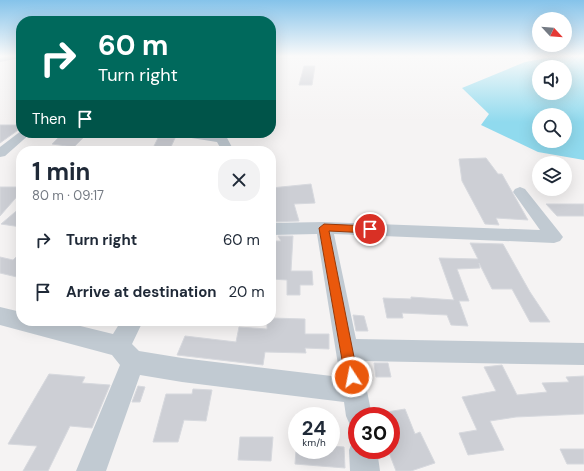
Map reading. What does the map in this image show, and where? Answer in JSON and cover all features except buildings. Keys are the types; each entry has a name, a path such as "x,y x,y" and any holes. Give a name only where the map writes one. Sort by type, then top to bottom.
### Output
{"street":[{"path":"0,153 19,138"},
{"path":"216,138 222,139 226,146"},
{"path":"276,229 324,228 554,237 520,192"},
{"path":"324,228 357,407"},
{"path":"0,316 16,321"},
{"path":"33,326 182,370 354,391"},
{"path":"91,471 126,354 131,326"},
{"path":"346,350 584,354"},
{"path":"364,459 365,471"}],"water":[{"path":"486,78 532,78 532,100 572,100 572,78 584,78 584,160 572,158 572,156 561,156 538,152 481,125 489,114 462,88"}],"route":[{"path":"352,377 324,228 370,229"}]}
